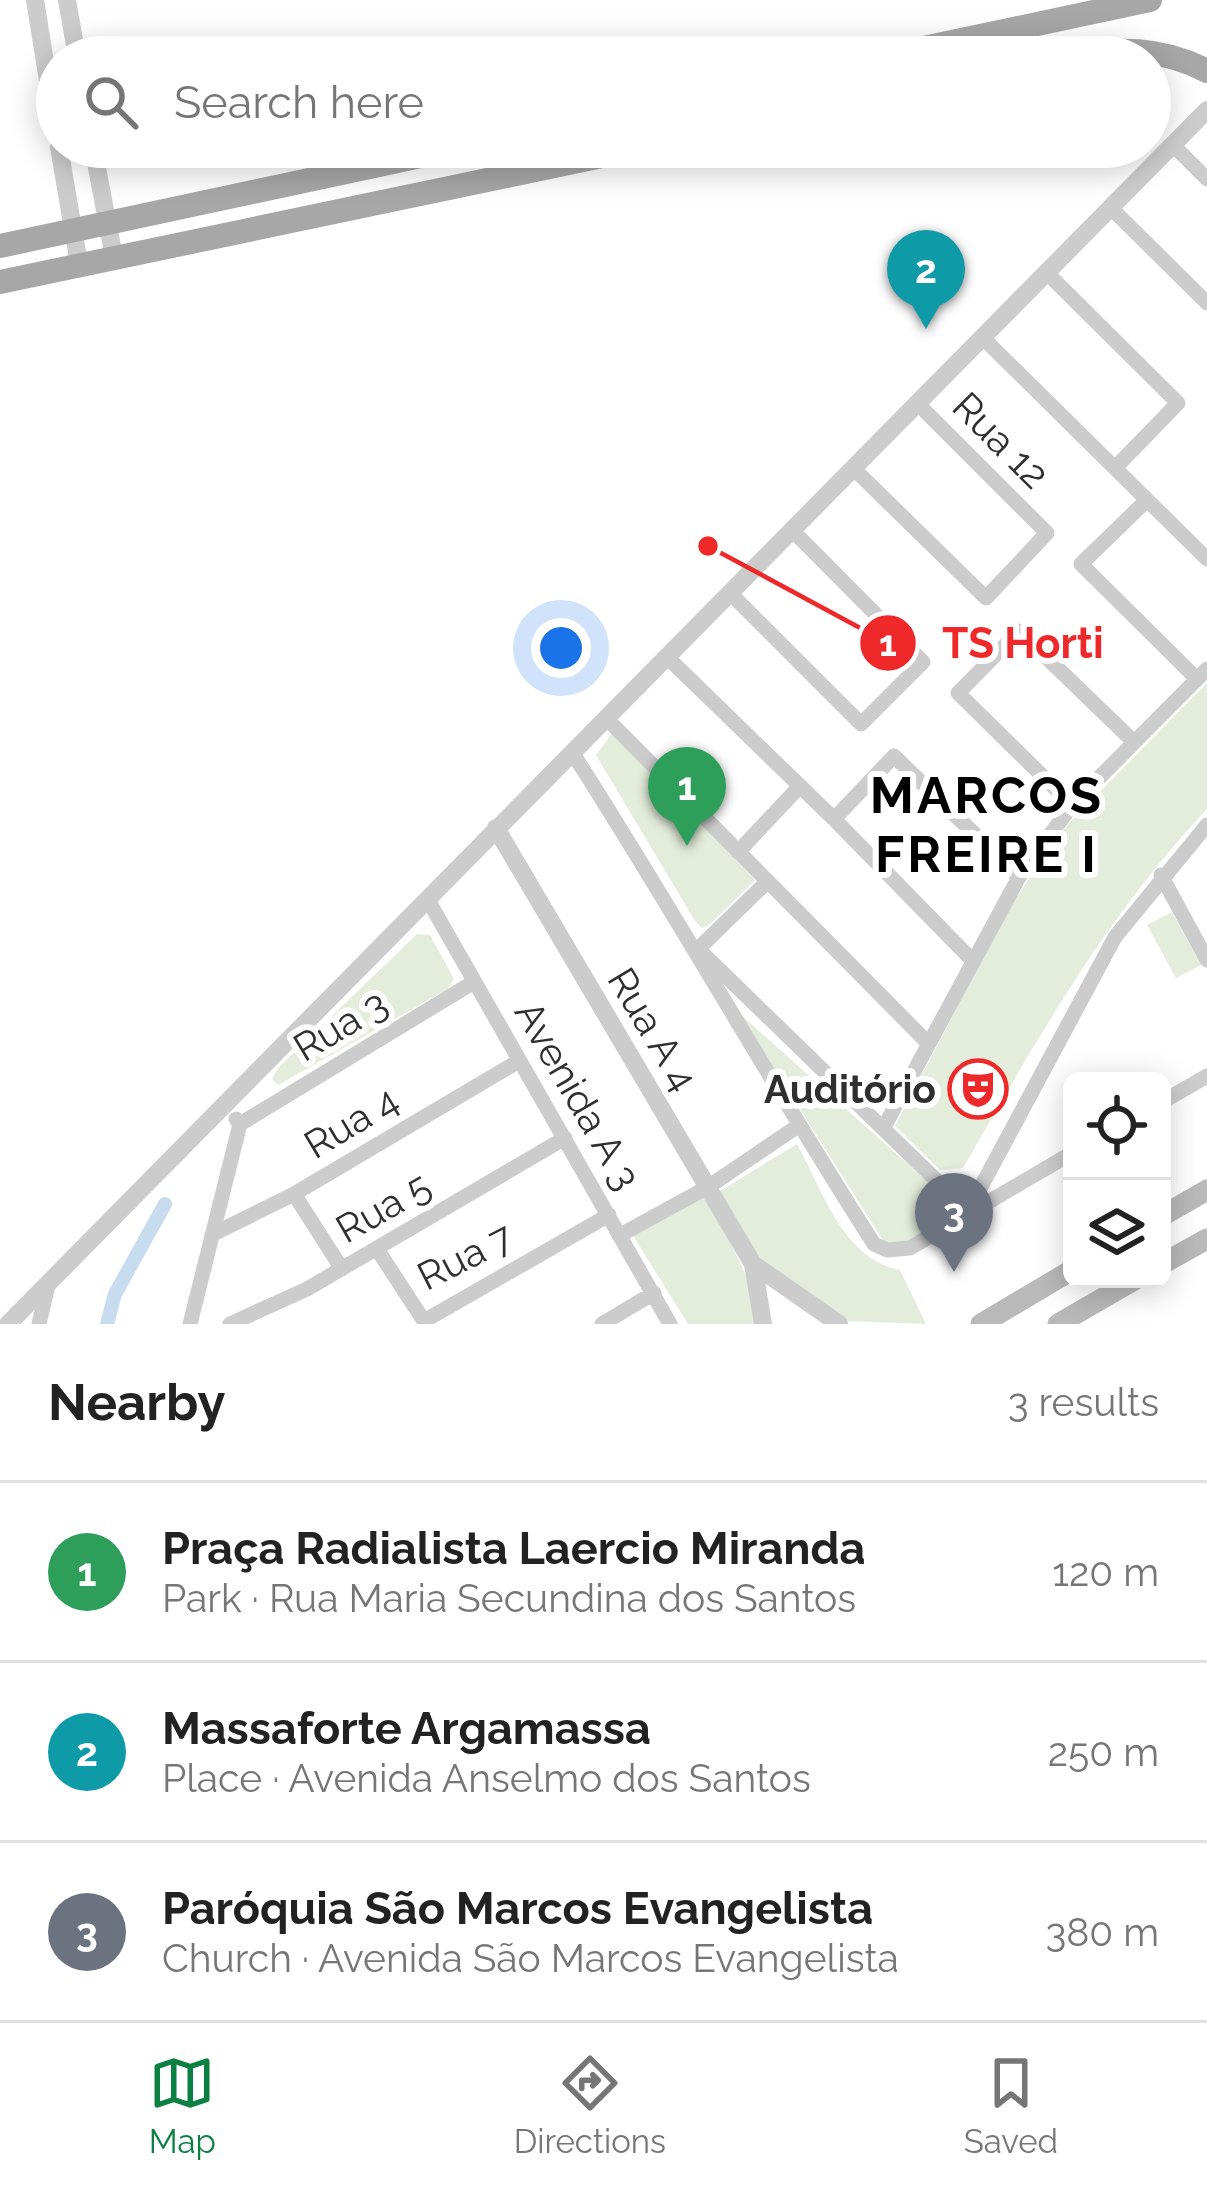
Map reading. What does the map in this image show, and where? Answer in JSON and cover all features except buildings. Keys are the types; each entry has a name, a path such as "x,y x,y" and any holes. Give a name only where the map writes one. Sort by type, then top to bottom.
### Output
{"main road":[{"path":"980,36 1150,0"},
{"path":"1173,56 1207,52"},
{"path":"1173,56 1207,70"},
{"path":"0,246 367,168"},
{"path":"0,282 544,168"},
{"path":"1171,1211 1207,1190"},
{"path":"1171,1259 1207,1239"},
{"path":"981,1324 1063,1275"},
{"path":"1058,1324 1085,1317 1124,1288"}],"street":[{"path":"35,0 41,36"},
{"path":"67,0 73,36"},
{"path":"1207,110 1173,145 1207,179"},
{"path":"62,168 79,264"},
{"path":"98,168 114,256"},
{"path":"8,1324 1150,168"},
{"path":"1111,208 1207,303"},
{"path":"1046,272 1178,404 1115,468"},
{"path":"982,337 1207,559"},
{"name":"Rua 12","path":"853,468 986,598 1047,532 917,403"},
{"path":"884,1127 926,1041 1018,877 1072,805 1202,674 1081,564 1147,500"},
{"path":"731,593 861,724 923,662 792,530"},
{"path":"1072,805 958,693 1018,631 1133,741"},
{"path":"667,657 972,960"},
{"path":"607,719 926,1041"},
{"path":"572,752 698,949 798,1126 874,1244 887,1250 910,1248 1063,1158"},
{"path":"833,819 894,756 1018,877"},
{"path":"738,852 800,786"},
{"path":"968,1211 1115,937 1161,875 1207,825"},
{"name":"Rua A 4","path":"496,828 753,1264 763,1324"},
{"path":"1161,875 1207,960"},
{"path":"698,949 767,882"},
{"name":"Avenida A 3","path":"428,900 670,1324"},
{"path":"698,949 968,1211"},
{"name":"Rua 3","path":"240,1124 474,982"},
{"name":"Rua 4","path":"213,1234 294,1194 520,1061"},
{"path":"1171,1097 1207,1076"},
{"path":"190,1324 240,1124 224,1105"},
{"path":"622,1234 708,1187 798,1126"},
{"name":"Rua 5","path":"230,1324 342,1269 566,1138"},
{"path":"294,1194 342,1269"},
{"name":"Rua 7","path":"377,1249 424,1322 609,1215"},
{"name":"Rua A 4","path":"753,1264 839,1324"},
{"path":"39,1324 48,1285"},
{"path":"602,1324 654,1293"}],"green space":[{"path":"1207,683 1207,809 1105,936 963,1168 940,1170 895,1126 1010,907 1068,824"},
{"path":"613,732 755,880 709,925 702,928 695,921 596,755"},
{"path":"1172,912 1201,965 1176,978 1147,925"},
{"path":"417,934 430,935 454,979 448,989 278,1085 272,1079 278,1068"},
{"path":"739,1013 941,1194 942,1215 929,1232 886,1245"},
{"path":"797,1144 849,1238 880,1263 900,1270 926,1324 845,1321 763,1265 720,1191"},
{"path":"707,1194 750,1284 758,1324 688,1324 632,1234"}],"waterway":[{"path":"107,1324 115,1294 165,1204"}],"place":[{"name":"Massaforte Argamassa","path":"926,329"},
{"name":"TS Horti","path":"708,546"},
{"name":"Praça Radialista Laercio Miranda","path":"687,846"},
{"name":"Auditório","path":"978,1089"},
{"name":"Paróquia São Marcos Evangelista","path":"954,1272"}],"district":[{"name":"MARCOS FREIRE I","path":"987,824"}]}
